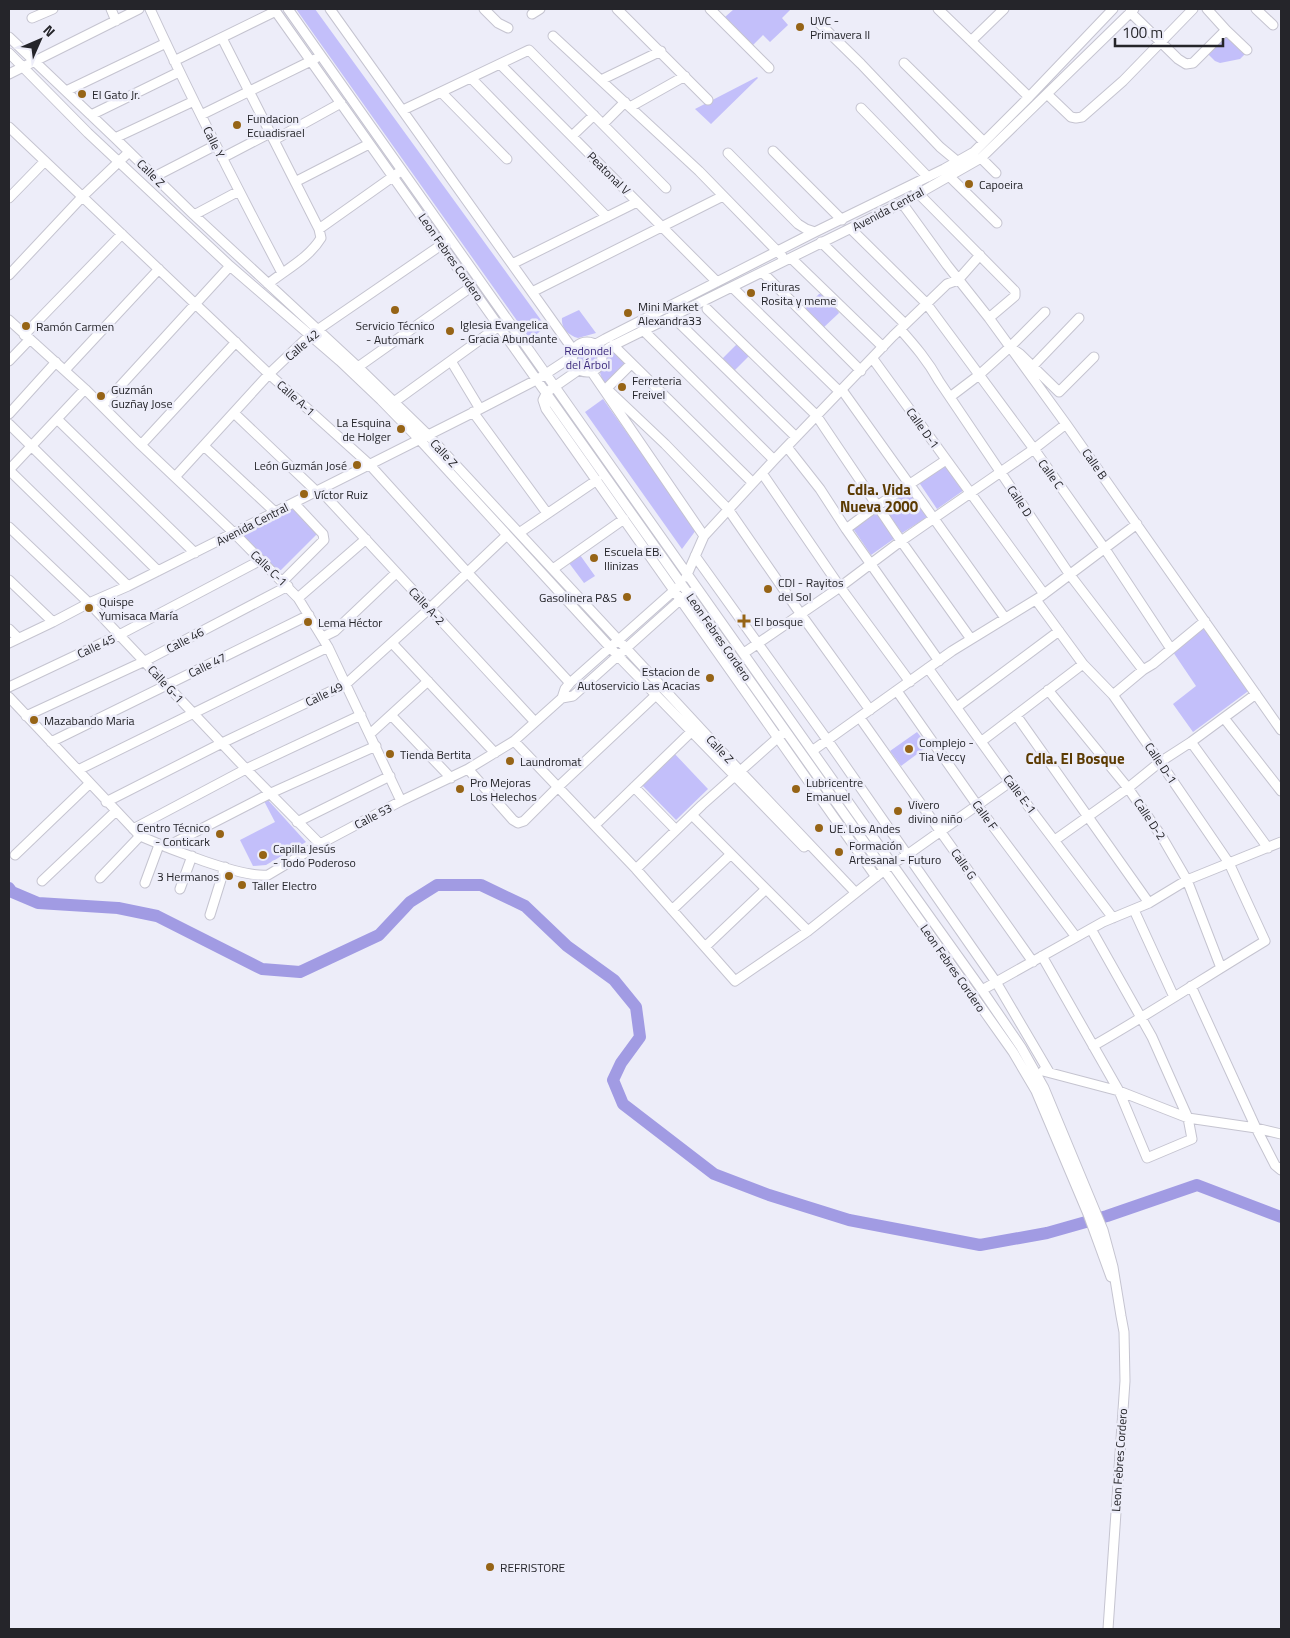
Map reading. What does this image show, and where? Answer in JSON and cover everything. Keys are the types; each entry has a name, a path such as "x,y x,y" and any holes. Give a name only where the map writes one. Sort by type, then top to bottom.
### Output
{"street":[{"path":"32,18 53,9"},
{"path":"111,9 116,21"},
{"path":"9,74 139,9"},
{"name":"Calle Y","path":"150,9 179,72 282,273"},
{"name":"Leon Febres Cordero","path":"288,9 451,238 542,376 547,392"},
{"path":"330,9 532,292 573,354 574,364 580,369 591,371 601,363 602,353 596,344 586,342 576,347 573,354"},
{"path":"484,9 498,23 508,28"},
{"path":"532,14 540,9"},
{"path":"617,9 708,100"},
{"path":"710,9 769,68"},
{"path":"938,9 1030,97"},
{"path":"971,41 1004,9"},
{"name":"Avenida Central","path":"596,344 815,232 958,162 974,152 1030,97 1113,9"},
{"path":"1047,94 1071,117 1082,117 1123,81 1193,9"},
{"path":"1207,9 1247,50"},
{"path":"1256,9 1273,25"},
{"path":"174,60 222,38 275,10"},
{"name":"Leon Febres Cordero","path":"275,10 500,326 542,376 555,386 1021,1047 1036,1091 1099,1232 1116,1292 1124,1332 1124,1381 1108,1629"},
{"path":"1132,10 1160,42 1181,62 1186,64 1193,63 1226,30"},
{"name":"Avenida Central","path":"602,353 613,345 643,330 902,203 981,158 1132,10"},
{"path":"818,22 940,147 958,162"},
{"path":"553,36 682,156 778,252 788,259 883,347"},
{"name":"Calle Z","path":"9,37 194,215 358,367 428,435 626,648 737,773 853,894"},
{"path":"222,38 319,229 321,238 307,255 268,284"},
{"path":"66,92 166,43"},
{"path":"403,110 529,50 666,188"},
{"path":"601,80 661,51"},
{"name":"Calle Z","path":"9,53 88,133 230,266 340,361 419,439 618,656 691,732 737,773"},
{"path":"201,115 311,60 322,57"},
{"path":"904,63 984,142"},
{"name":"Peatonal V","path":"500,64 717,282"},
{"path":"91,115 179,72"},
{"path":"603,124 627,104 685,76"},
{"path":"471,78 607,217"},
{"path":"441,92 507,159"},
{"path":"115,138 194,101"},
{"path":"222,158 272,137 341,103"},
{"path":"861,108 928,177"},
{"path":"572,136 594,115"},
{"name":"Calle A-1","path":"9,127 269,374 369,464 570,682"},
{"path":"295,182 370,144"},
{"path":"154,176 216,145"},
{"path":"773,151 842,220"},
{"path":"9,274 83,196 120,163 129,152"},
{"path":"728,153 798,224 815,232"},
{"path":"981,158 996,173"},
{"path":"9,198 45,161"},
{"path":"319,229 402,170"},
{"path":"949,176 997,223"},
{"path":"911,185 1015,291 1015,294 989,318"},
{"path":"194,215 239,191"},
{"path":"532,292 723,196"},
{"path":"512,264 637,202"},
{"name":"Calle B","path":"902,203 1066,424 1281,730"},
{"name":"Calle C","path":"851,229 926,303 1105,549 1171,649"},
{"path":"9,361 27,337 122,234"},
{"name":"Calle 42","path":"175,477 269,374 310,335 451,238"},
{"name":"Calle D","path":"821,242 902,327 918,348 1070,575 1143,670"},
{"name":"Calle 53","path":"562,698 565,688 570,682 678,587 688,575 704,536 752,482 926,303 947,284 958,280 980,255"},
{"path":"102,406 230,266"},
{"path":"64,370 159,269"},
{"path":"762,272 861,371"},
{"path":"358,367 472,287"},
{"path":"732,287 841,391 1005,618"},
{"path":"707,309 816,415 901,541 971,639"},
{"path":"950,397 979,375 1045,312"},
{"path":"672,316 796,437"},
{"path":"1032,367 1079,318"},
{"name":"Calle C-1","path":"9,320 85,389 286,584 298,598 323,637 401,801"},
{"path":"394,402 500,326"},
{"path":"643,330 774,460"},
{"path":"141,445 236,342"},
{"path":"613,345 752,482"},
{"path":"1010,347 1020,354 1059,392 1094,357"},
{"name":"Avenida Central","path":"9,643 89,603 128,586 477,411 542,376 573,354"},
{"name":"Calle D-1","path":"873,358 970,492 1040,597 1059,631 1083,664 1113,695 1229,863 1265,941 1221,968"},
{"path":"451,361 477,411 547,513"},
{"path":"9,414 56,362"},
{"path":"631,364 608,388 728,509 870,710"},
{"path":"553,569 630,522 608,489 597,480 589,462 546,409 543,400 547,392 580,369"},
{"path":"591,371 704,536"},
{"path":"85,389 9,470 128,586"},
{"name":"Calle A-2","path":"234,413 318,491 366,539 535,722"},
{"path":"58,419 195,552"},
{"path":"9,424 158,571"},
{"path":"744,653 840,587 901,541 1034,449 1066,424"},
{"path":"204,446 275,512"},
{"path":"787,447 820,489 938,661"},
{"path":"846,529 946,460"},
{"name":"Leon Febres Cordero","path":"589,462 707,628 737,662 1013,1052 1029,1070"},
{"path":"762,473 840,587 910,682"},
{"path":"519,533 597,480"},
{"name":"Calle 46","path":"26,716 145,661 286,584 324,540 324,534 294,503"},
{"path":"812,751 938,661 1040,597 1137,524"},
{"name":"Calle G-1","path":"9,527 89,603 320,844"},
{"name":"Calle 49","path":"106,802 222,743 346,684 507,535"},
{"path":"298,598 366,539"},
{"path":"695,556 828,741 996,982 1049,1072"},
{"name":"Calle 45","path":"9,687 119,635 261,560"},
{"path":"323,637 335,631 396,573"},
{"path":"9,580 53,622"},
{"name":"Calle 53","path":"9,697 136,832 163,846 225,867 260,876 268,875 320,844 401,801 468,769 514,741 562,698 572,696 685,597 698,589"},
{"name":"Calle 47","path":"51,742 310,615"},
{"path":"1113,695 1205,621"},
{"path":"707,628 724,661 876,877"},
{"path":"9,629 18,638"},
{"path":"956,707 1059,631"},
{"path":"392,643 495,753"},
{"path":"78,770 328,647"},
{"path":"724,661 737,662"},
{"path":"982,741 1083,664"},
{"name":"Calle E-1","path":"928,668 1010,782 1113,918"},
{"path":"370,734 428,681"},
{"name":"Calle D-2","path":"1048,690 1128,788 1162,836 1187,880 1221,968"},
{"name":"Calle F","path":"897,691 977,805 1076,937"},
{"path":"468,769 513,820 518,823 524,821 558,786 656,694"},
{"path":"1055,840 1256,694"},
{"path":"1016,714 1149,903"},
{"path":"100,878 136,832 246,768 361,715"},
{"path":"391,715 451,778"},
{"name":"Calle G","path":"860,718 1033,962"},
{"path":"1224,718 1281,791"},
{"path":"636,869 692,814 793,724"},
{"path":"595,825 691,732"},
{"path":"514,741 636,869 735,981 808,931 892,864 1010,782"},
{"path":"1191,742 1268,848"},
{"path":"145,884 163,846 271,793 376,746"},
{"path":"796,763 805,757"},
{"path":"297,822 390,776"},
{"path":"807,778 820,780"},
{"path":"15,855 89,784"},
{"path":"634,787 676,830"},
{"path":"42,881 116,812"},
{"path":"692,814 808,931"},
{"path":"982,990 1091,928 1149,903 1187,880 1281,842"},
{"path":"672,910 731,854"},
{"path":"180,890 192,856"},
{"path":"210,915 225,867"},
{"path":"705,947 766,889"},
{"path":"1134,910 1174,997"},
{"path":"1042,956 1119,1091 1147,1158 1192,1139 1188,1118 1152,1037 1091,928"},
{"path":"1093,1046 1142,1018 1221,968"},
{"path":"1191,986 1256,1128 1275,1165 1281,1170"},
{"path":"1029,1070 1049,1072 1119,1091 1188,1118 1256,1128 1281,1134"}],"green space":[{"path":"296,9 315,9 546,327 530,339"},
{"path":"734,9 791,9 782,18 788,25 770,42 763,35 753,45 725,17"},
{"path":"1226,33 1246,53 1240,59 1220,63 1215,61 1206,52"},
{"path":"757,77 711,124 695,109"},
{"path":"819,294 839,313 822,329 803,310"},
{"path":"579,310 596,333 578,338 566,331 562,318"},
{"name":"Redondel del Árbol","path":"588,344 597,348 601,357 597,366 588,370 579,366 575,357 579,348"},
{"path":"737,344 749,356 733,372 720,361"},
{"path":"614,348 629,364 606,386 603,383 599,369 603,364 605,356"},
{"path":"603,399 696,530 682,549 585,412"},
{"path":"946,463 964,490 937,509 918,481"},
{"path":"909,488 929,516 902,533 882,505"},
{"path":"295,506 318,533 281,570 277,571 242,534"},
{"path":"876,510 895,538 871,555 852,527"},
{"path":"580,555 595,576 584,583 569,563"},
{"path":"1206,626 1251,689 1193,732 1173,704 1196,686 1173,652"},
{"name":"Complejo - Tia Veccy","path":"917,732 928,746 901,766 890,751"},
{"path":"673,752 708,789 676,820 640,783"},
{"path":"267,799 306,842 266,865 253,866 240,840 275,822 264,801"}],"waterway":[{"path":"9,888 12,892 38,903 118,908 157,916 262,969 300,972 379,935 410,902 437,885 481,885 525,906 567,946 614,980 636,1007 640,1037 621,1063 613,1080 623,1104 714,1174 769,1195 849,1220 980,1245 1047,1233 1107,1216 1197,1185 1281,1217"}],"place":[{"name":"UVC - Primavera II","path":"800,27"},
{"name":"El Gato Jr.","path":"82,94"},
{"name":"Fundacion Ecuadisrael","path":"237,125"},
{"name":"Capoeira","path":"969,184"},
{"name":"Frituras Rosita y meme","path":"751,293"},
{"name":"Servicio Técnico - Automark","path":"395,310"},
{"name":"Mini Market Alexandra33","path":"628,313"},
{"name":"Ramón Carmen","path":"26,326"},
{"name":"Iglesia Evangelica - Gracia Abundante","path":"450,331"},
{"name":"Ferreteria Freivel","path":"622,387"},
{"name":"Guzmán Guzñay Jose","path":"101,396"},
{"name":"La Esquina de Holger","path":"401,429"},
{"name":"León Guzmán José","path":"357,465"},
{"name":"Víctor Ruiz","path":"304,494"},
{"name":"Escuela EB. Ilinizas","path":"594,558"},
{"name":"CDI - Rayitos del Sol","path":"768,589"},
{"name":"Gasolinera P&S","path":"627,597"},
{"name":"Quispe Yumisaca María","path":"89,608"},
{"name":"El bosque","path":"744,621"},
{"name":"Lema Héctor","path":"308,622"},
{"name":"Estacion de Autoservicio Las Acacias","path":"710,678"},
{"name":"Mazabando Maria","path":"34,720"},
{"name":"Complejo - Tia Veccy","path":"909,749"},
{"name":"Tienda Bertita","path":"390,754"},
{"name":"Laundromat","path":"510,761"},
{"name":"Pro Mejoras Los Helechos","path":"460,789"},
{"name":"Lubricentre Emanuel","path":"796,789"},
{"name":"Vivero divino niño","path":"898,811"},
{"name":"UE. Los Andes","path":"819,828"},
{"name":"Centro Técnico - Conticark","path":"220,834"},
{"name":"Formación Artesanal - Futuro","path":"839,852"},
{"name":"Capilla Jesús - Todo Poderoso","path":"263,855"},
{"name":"3 Hermanos","path":"229,876"},
{"name":"Taller Electro","path":"242,885"},
{"name":"REFRISTORE","path":"490,1567"}],"district":[{"name":"Cdla. Vida Nueva 2000","path":"879,498"},
{"name":"Cdla. El Bosque","path":"1075,758"}]}
